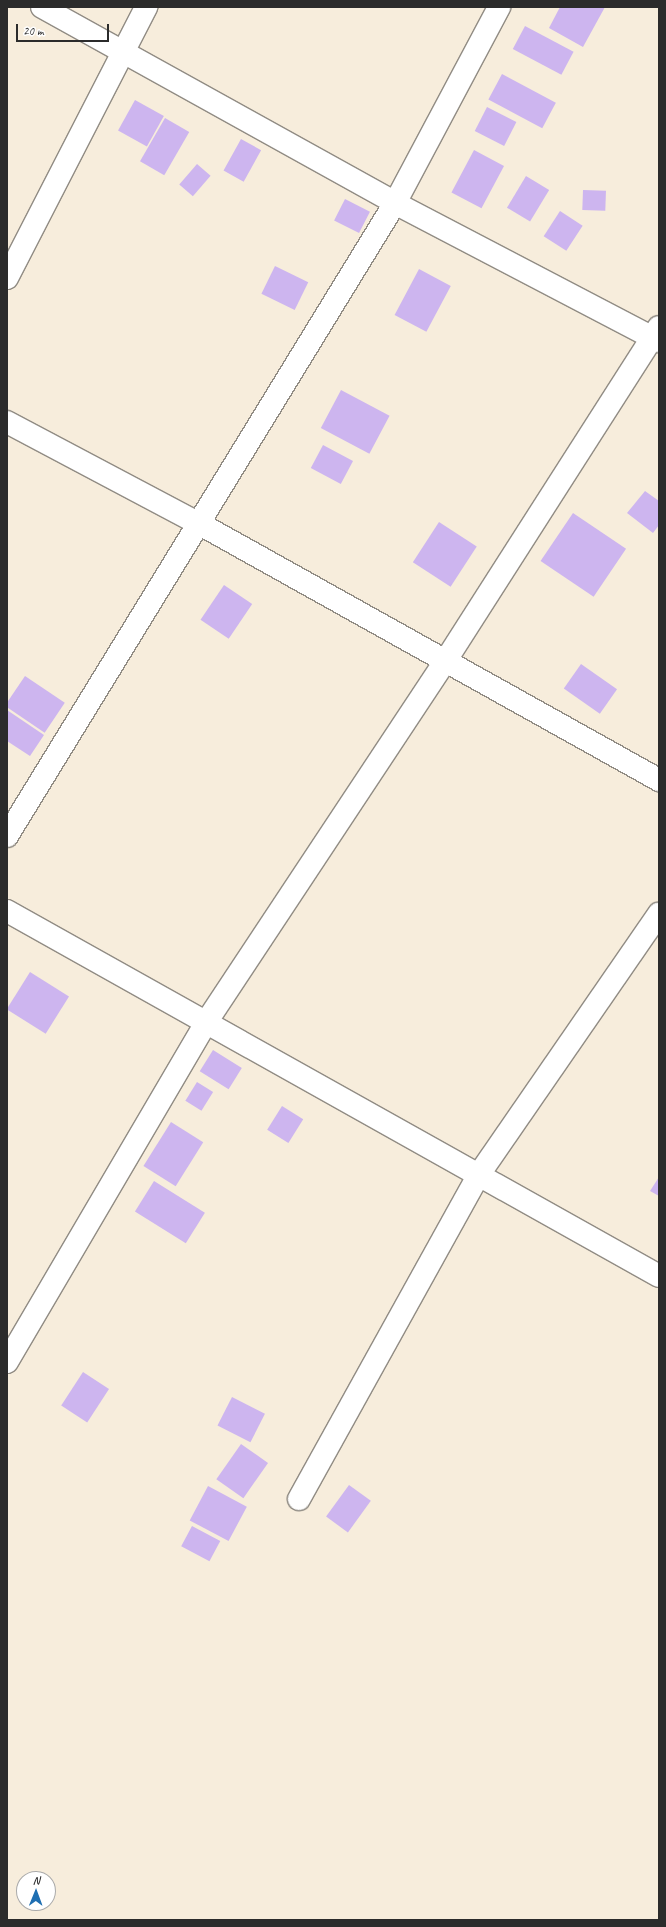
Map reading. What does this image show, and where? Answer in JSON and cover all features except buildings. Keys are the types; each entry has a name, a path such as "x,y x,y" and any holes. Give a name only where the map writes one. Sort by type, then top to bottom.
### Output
{"street":[{"path":"7,1362 207,1020 446,660 657,335 395,203 124,50 42,7"},
{"path":"7,278 146,7"},
{"path":"7,836 200,524 395,203 499,7"},
{"path":"7,422 200,524 659,780"},
{"path":"7,911 207,1020 480,1173 659,1276"},
{"path":"299,1499 480,1173 659,914"}]}
